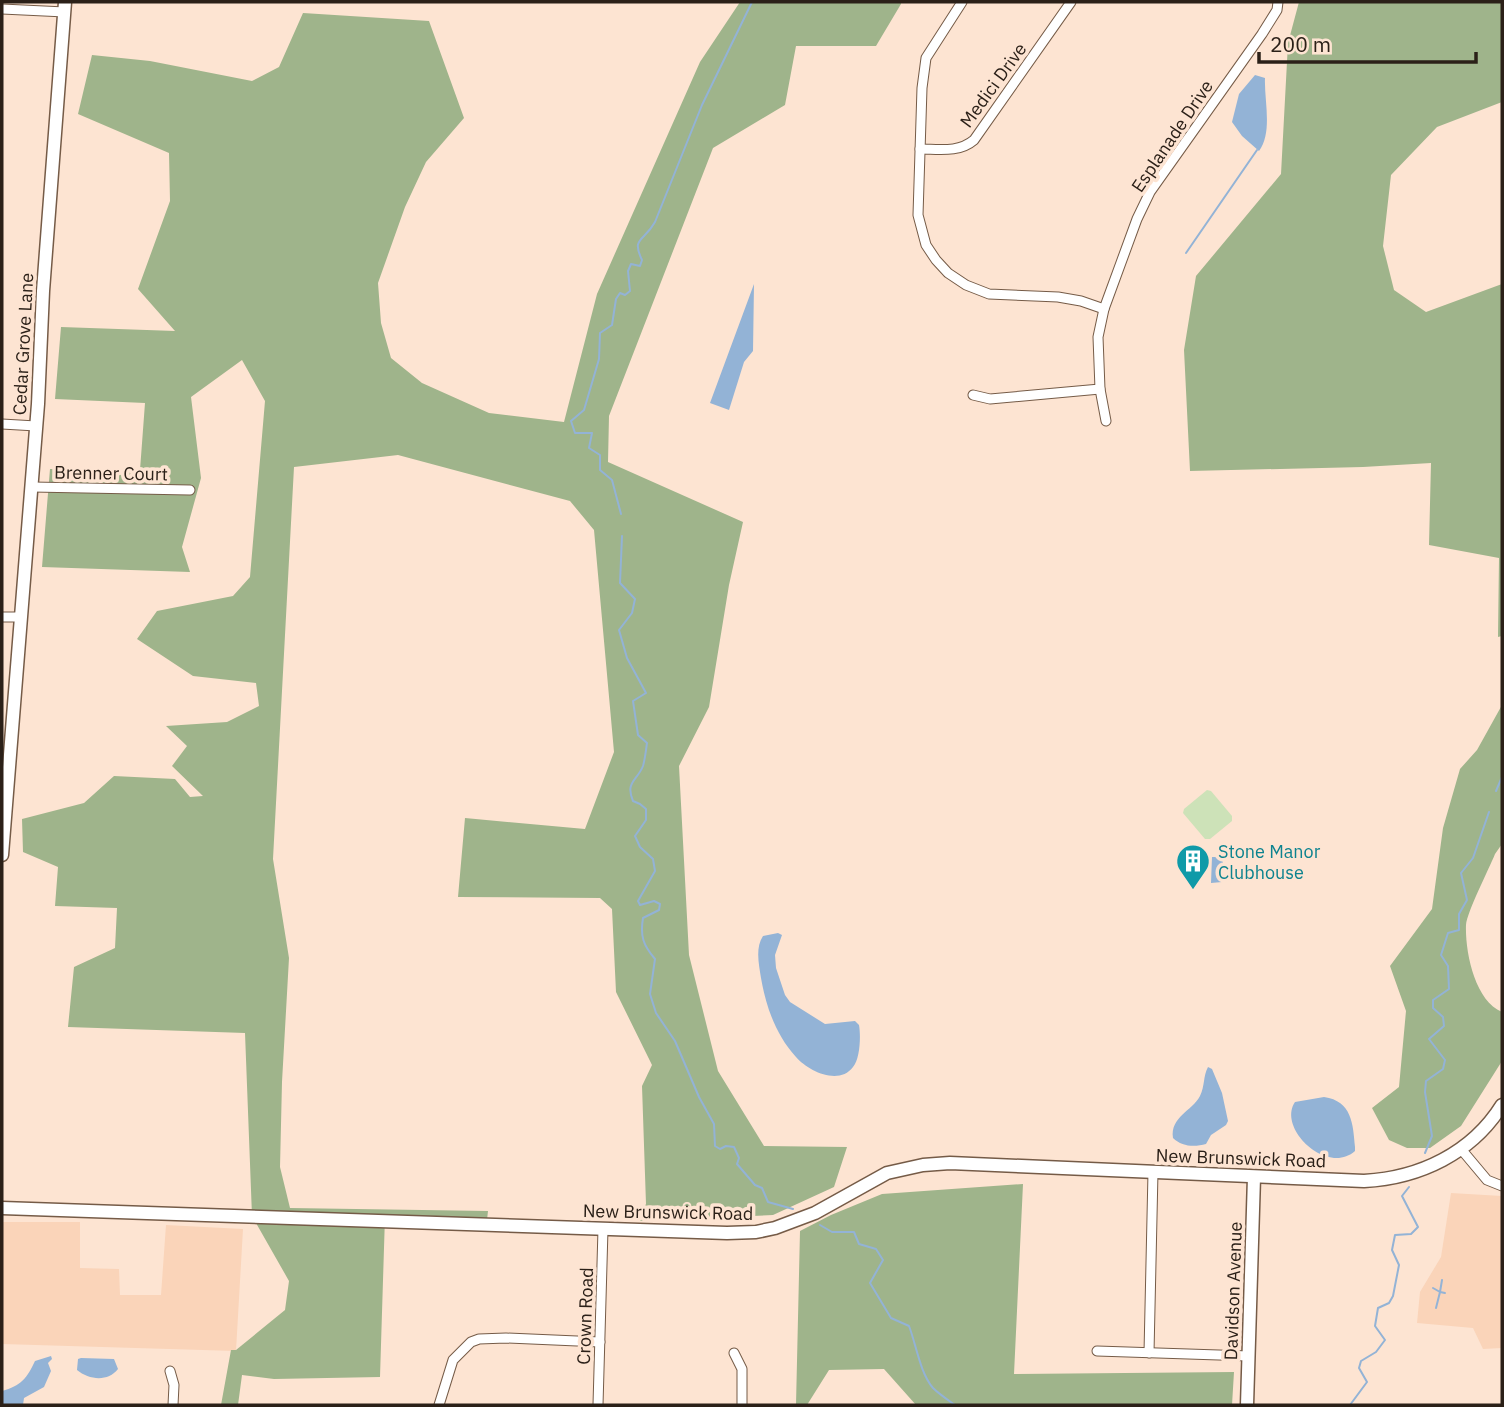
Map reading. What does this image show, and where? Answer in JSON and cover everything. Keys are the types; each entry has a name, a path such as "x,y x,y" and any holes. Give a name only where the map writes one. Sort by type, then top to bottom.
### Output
{"street":[{"path":"962,2 926,58 922,88 918,215 926,244 948,273 966,285 989,294 1058,296 1082,301 1104,310"},
{"name":"Medici Drive","path":"920,149 954,149 967,146 974,140 1071,2"},
{"name":"Esplanade Drive","path":"1106,421 1097,349 1104,310 1137,219 1150,192 1262,34 1277,10 1278,2"},
{"path":"2,9 65,7"},
{"name":"Cedar Grove Lane","path":"2,855 32,487 44,265 65,7"},
{"path":"973,395 990,399 1100,389"},
{"path":"2,425 36,426"},
{"name":"Brenner Court","path":"32,487 190,491"},
{"path":"2,617 20,617"},
{"name":"New Brunswick Road","path":"2,1208 727,1233 766,1230 794,1222 887,1173 923,1165 950,1163 1378,1180 1429,1167 1461,1149 1483,1130 1502,1105"},
{"path":"1461,1149 1484,1177 1502,1186"},
{"path":"1149,1353 1153,1172"},
{"name":"Davidson Avenue","path":"1247,1405 1254,1176"},
{"name":"Crown Road","path":"598,1405 603,1228"},
{"path":"439,1405 453,1360 471,1342 506,1338 600,1342"},
{"path":"1097,1351 1249,1356"},
{"path":"734,1353 742,1369 742,1405"},
{"path":"170,1371 174,1385 173,1405"}],"shaded area":[{"path":"1451,1193 1502,1196 1502,1348 1483,1349 1473,1328 1417,1323 1420,1292 1441,1257"},
{"path":"2,1222 80,1222 80,1268 119,1269 120,1295 161,1295 166,1225 243,1229 236,1351 2,1344"}],"green space":[{"path":"740,2 901,4 876,46 796,46 785,105 713,148 609,416 608,462 743,522 729,585 709,707 679,766 689,955 718,1071 764,1146 847,1147 834,1187 773,1215 636,1221 646,1204 642,1086 652,1065 616,992 612,909 600,898 458,897 465,818 585,829 614,752 594,530 570,501 398,455 294,467 273,859 289,958 280,1167 290,1208 488,1211 487,1220 385,1216 380,1377 274,1379 242,1375 238,1405 221,1405 231,1350 236,1350 285,1310 289,1281 252,1216 245,1033 68,1027 74,967 115,948 117,908 55,906 58,867 23,852 22,819 84,803 114,776 175,779 190,797 203,796 172,766 187,746 166,726 227,722 259,706 256,683 193,676 137,639 157,611 233,596 250,577 265,401 242,360 191,397 201,478 182,547 190,572 42,567 50,469 140,470 145,403 55,399 61,327 175,331 138,289 170,201 169,153 78,114 92,55 150,61 252,81 279,67 303,13 429,21 464,118 426,162 405,207 378,283 381,323 391,358 422,383 489,413 564,422 597,294 700,62"},
{"path":"1299,2 1502,2 1502,102 1437,127 1391,175 1383,246 1394,290 1426,312 1502,284 1502,636 1498,637 1499,558 1429,545 1431,463 1190,471 1184,350 1196,276 1281,174 1288,43"},
{"path":"1502,705 1502,844 1479,890 1466,925 1467,948 1478,987 1485,998 1502,1012 1502,1061 1461,1126 1430,1148 1407,1148 1389,1140 1372,1108 1399,1087 1406,1011 1390,966 1432,909 1443,828 1460,769 1477,750"},
{"path":"1207,790 1211,791 1232,816 1232,821 1210,839 1205,839 1183,813 1184,809"},
{"path":"1023,1184 1014,1374 1234,1372 1232,1405 916,1405 884,1369 829,1370 807,1405 796,1405 800,1231 882,1194"}],"water":[{"path":"1255,75 1265,78 1267,125 1259,151 1242,136 1232,122 1239,94"},
{"path":"754,284 753,351 744,362 729,410 710,403"},
{"path":"1212,857 1219,857 1223,862 1225,878 1222,882 1211,883"},
{"path":"778,933 782,935 775,955 776,968 790,1002 825,1024 855,1021 859,1025 857,1059 847,1073 832,1076 808,1067 789,1048 777,1030 766,999 758,957 763,936"},
{"path":"1208,1067 1212,1069 1222,1093 1228,1121 1211,1135 1206,1144 1184,1145 1173,1138 1173,1131 1178,1119 1200,1096"},
{"path":"1324,1097 1340,1103 1352,1122 1355,1151 1344,1157 1331,1158 1308,1146 1293,1124 1291,1113 1295,1102"},
{"path":"51,1356 52,1359 48,1363 51,1371 44,1387 24,1398 23,1405 2,1405 2,1391 23,1380 35,1361"},
{"path":"78,1359 114,1359 118,1369 104,1378 87,1376 77,1370"}],"waterway":[{"path":"621,514 612,480 600,470 600,455 589,448 592,433 575,433 571,421 584,410 599,359 600,333 612,325 616,299 620,293 625,295 630,291 628,271 631,264 640,266 642,260 638,243 655,222 702,105 752,2"},
{"path":"1186,253 1257,150"},
{"path":"622,536 620,583 635,599 632,613 619,630 627,658 646,693 633,701 638,735 647,743 643,766 630,790 633,801 646,809 646,820 635,836 640,847 653,859 655,871 638,901 640,905 654,901 660,904 659,910 643,918 642,924 643,940 655,959 650,994 656,1013 675,1041 714,1124 715,1146 720,1149 726,1146 734,1147 739,1158 737,1164 755,1185 762,1188 768,1202 793,1209"},
{"path":"1496,791 1502,777"},
{"path":"1425,1153 1432,1136 1425,1092 1426,1081 1443,1069 1445,1060 1429,1039 1444,1026 1443,1017 1433,1008 1433,1000 1449,989 1448,966 1441,955 1448,933 1459,930 1459,914 1467,900 1461,873 1473,858 1489,812"},
{"path":"1350,1405 1367,1382 1359,1368 1361,1361 1376,1352 1385,1340 1375,1326 1378,1308 1389,1303 1393,1296 1399,1265 1392,1250 1395,1235 1411,1234 1418,1227 1402,1196 1409,1187"},
{"path":"820,1225 832,1232 854,1232 859,1244 876,1249 883,1260 870,1283 891,1318 909,1326 929,1382 955,1405"},
{"path":"1433,1288 1440,1292 1442,1280"},
{"path":"1436,1308 1440,1292 1445,1293"}],"place":[{"name":"Stone Manor Clubhouse","path":"1193,891"}]}
